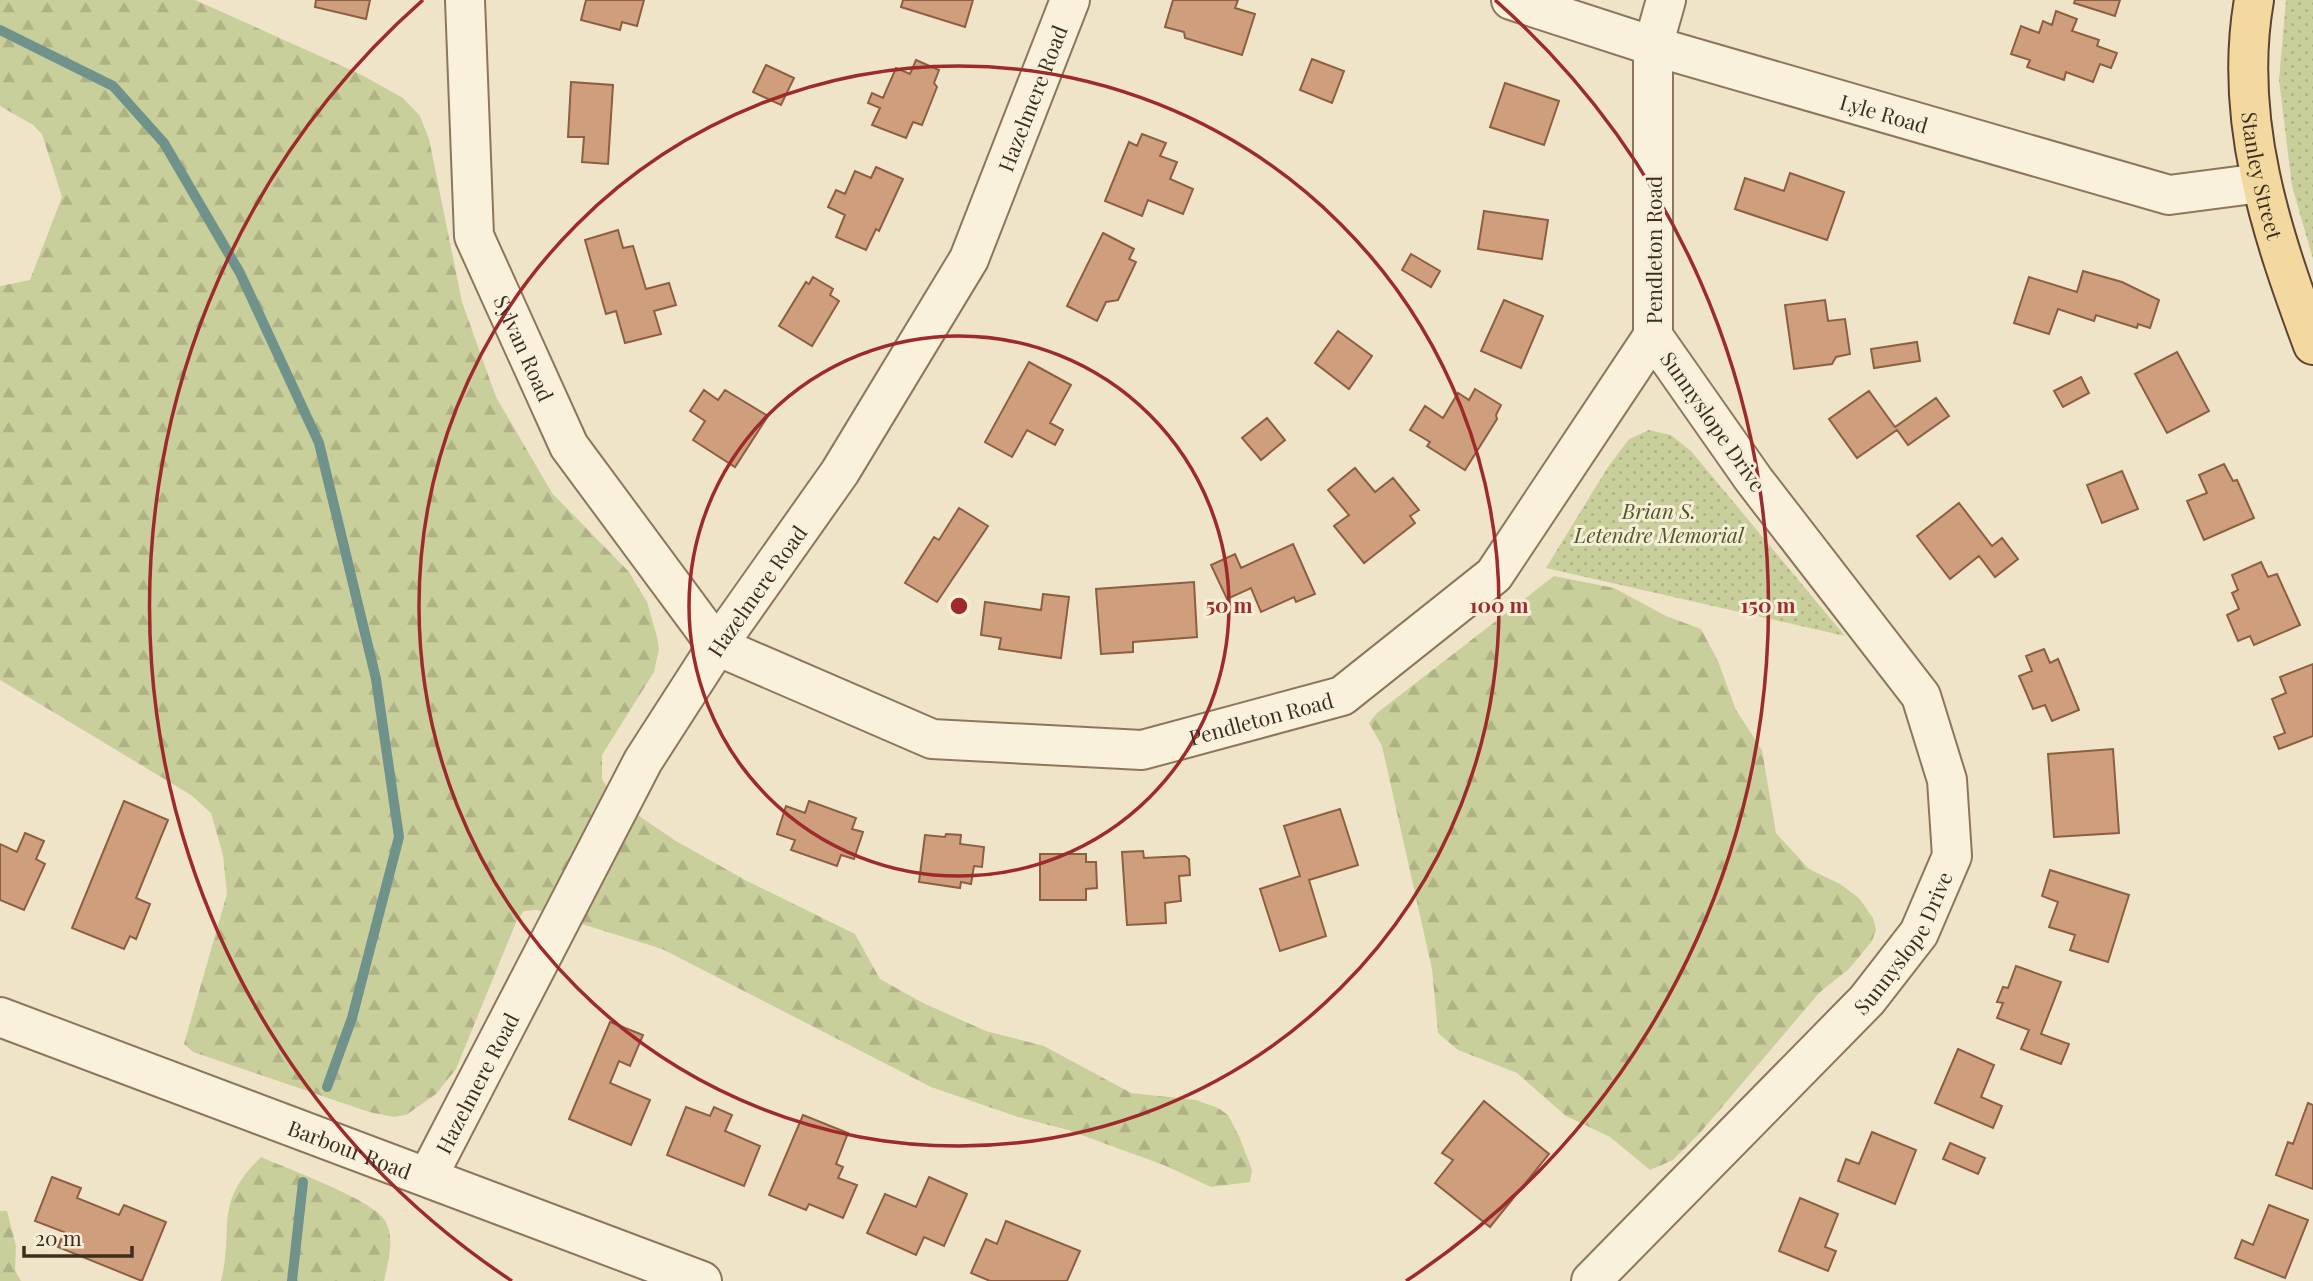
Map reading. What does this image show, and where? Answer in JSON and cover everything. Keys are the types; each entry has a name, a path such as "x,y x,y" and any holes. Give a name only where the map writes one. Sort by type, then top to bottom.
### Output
{"main road":[{"name":"Stanley Street","path":"2254,0 2248,86 2261,183 2286,272 2313,345"}],"street":[{"name":"Sylvan Road","path":"465,0 474,236 569,446 717,646"},
{"name":"Hazelmere Road","path":"428,1175 643,761 717,646 841,471 969,259 1070,0"},
{"name":"Lyle Road","path":"1511,0 1653,46 2169,195 2261,183"},
{"name":"Pendleton Road","path":"717,646 932,739 1142,750 1342,696 1494,575 1653,336 1653,46 1666,0"},
{"name":"Sunnyslope Drive","path":"1591,1281 1867,1000 1919,933 1952,856 1947,780 1921,696 1754,480 1653,336"},
{"name":"Barbour Road","path":"0,1017 428,1175 702,1281"}],"green space":[{"path":"0,0 195,0 360,74 403,98 420,116 429,139 462,302 496,397 552,493 629,572 647,602 659,649 654,672 602,755 602,779 614,799 676,841 747,881 855,934 880,979 923,1003 986,1031 1044,1046 1131,1093 1196,1100 1218,1108 1228,1115 1239,1136 1252,1170 1250,1182 1211,1187 1166,1166 1068,1130 1018,1117 931,1087 662,949 537,910 524,911 517,920 456,1069 436,1094 406,1115 394,1117 369,1112 193,1052 184,1044 227,894 223,855 211,813 191,795 0,680 0,286 30,280 62,197 42,134 33,125 0,106"},
{"path":"2286,0 2313,0 2313,259 2292,186 2279,80"},
{"name":"Brian S. Letendre Memorial","path":"1649,430 1671,435 1691,451 1845,636 1546,568 1608,467 1629,439"},
{"path":"1554,576 1614,588 1666,616 1701,629 1718,661 1736,710 1762,750 1776,833 1809,869 1840,884 1859,898 1873,918 1876,929 1872,941 1849,969 1820,992 1699,1134 1673,1160 1650,1170 1610,1137 1566,1116 1517,1073 1458,1050 1438,1033 1432,969 1382,746 1369,723 1377,713"},
{"path":"261,1157 349,1195 379,1214 386,1222 390,1237 384,1281 221,1281 231,1203 236,1189"},
{"path":"0,1211 7,1211 16,1246 15,1270 21,1281 0,1281"}],"building":[{"path":"316,0 370,0 366,19 315,7"},
{"path":"586,0 644,0 637,26 622,22 620,30 581,20"},
{"path":"903,0 973,0 965,27 901,7"},
{"path":"1173,0 1238,0 1235,8 1255,14 1242,55 1185,38 1184,32 1165,27"},
{"path":"2075,0 2120,0 2115,16 2074,3"},
{"path":"2056,11 2077,19 2072,31 2099,40 2097,46 2117,53 2111,68 2100,64 2093,82 2066,72 2064,80 2027,67 2030,60 2011,54 2021,26 2039,33 2043,21 2052,25"},
{"path":"1312,59 1344,71 1332,103 1300,90"},
{"path":"916,60 939,70 934,83 937,87 922,125 913,122 906,138 872,125 880,108 868,103 872,93 883,98 896,68 910,74"},
{"path":"766,65 794,78 781,105 753,92"},
{"path":"571,82 613,85 608,164 582,162 584,137 568,137"},
{"path":"1505,83 1559,101 1544,145 1490,127"},
{"path":"1142,134 1166,143 1160,156 1177,162 1170,179 1193,189 1183,214 1148,200 1142,216 1105,201 1129,142 1137,146"},
{"path":"876,167 903,179 879,231 876,229 866,250 836,237 845,215 828,207 836,190 845,194 855,171 871,178"},
{"path":"1790,173 1844,192 1827,240 1735,209 1745,178 1784,191"},
{"path":"1484,211 1548,220 1542,259 1478,249"},
{"path":"618,230 623,248 633,246 646,289 669,283 676,305 654,311 661,334 625,343 616,311 606,314 585,240"},
{"path":"1103,233 1134,249 1129,259 1136,262 1118,300 1106,302 1097,321 1067,306"},
{"path":"1411,254 1440,271 1431,287 1402,270"},
{"path":"2083,271 2122,282 2159,300 2150,328 2138,324 2137,328 2096,315 2094,321 2058,309 2049,334 2014,323 2029,277 2077,292"},
{"path":"813,277 833,289 830,295 839,301 812,346 779,326 806,282 809,284"},
{"path":"1504,300 1543,316 1521,368 1481,351"},
{"path":"1825,300 1828,321 1845,319 1850,354 1836,357 1832,364 1794,369 1785,305"},
{"path":"1338,331 1372,356 1349,389 1315,363"},
{"path":"1917,342 1920,361 1874,368 1871,349"},
{"path":"2177,352 2209,411 2167,433 2135,374"},
{"path":"1029,362 1071,385 1050,423 1063,430 1055,445 1027,430 1012,457 985,442"},
{"path":"2081,377 2089,393 2063,407 2054,391"},
{"path":"1475,389 1501,405 1497,419 1465,470 1427,446 1430,442 1410,430 1425,406 1443,418 1458,393 1469,400"},
{"path":"704,390 718,400 725,390 768,416 735,467 693,440 705,421 690,411"},
{"path":"1869,391 1895,427 1936,398 1949,416 1908,445 1897,430 1857,458 1829,419"},
{"path":"1267,418 1285,440 1261,460 1242,438"},
{"path":"2224,464 2233,481 2237,480 2254,518 2204,540 2187,501 2207,493 2199,475"},
{"path":"1355,468 1375,492 1393,478 1419,510 1410,516 1415,523 1364,563 1334,526 1349,515 1328,490"},
{"path":"2122,471 2138,509 2102,523 2087,485"},
{"path":"1959,503 1992,546 2002,538 2018,559 1995,577 1979,556 1950,579 1917,536"},
{"path":"959,508 988,526 937,602 905,583 934,537 939,540"},
{"path":"1293,544 1315,594 1296,602 1294,597 1261,612 1251,588 1227,599 1211,565 1235,554 1241,568"},
{"path":"2261,562 2268,577 2277,574 2300,625 2254,645 2250,636 2238,641 2227,615 2239,609 2232,593 2238,590 2232,575"},
{"path":"1194,582 1197,637 1133,642 1133,652 1101,654 1096,589"},
{"path":"1043,594 1069,597 1061,658 999,649 1001,638 981,635 985,602 1041,610"},
{"path":"2044,649 2050,663 2058,659 2079,710 2052,721 2045,705 2033,709 2019,676 2032,671 2026,656"},
{"path":"2313,664 2313,736 2279,749 2274,737 2285,733 2272,699 2286,693 2280,677"},
{"path":"2113,749 2119,833 2054,837 2048,754"},
{"path":"124,801 168,820 136,898 150,904 136,939 130,936 124,949 72,928"},
{"path":"809,801 856,818 852,829 863,832 854,859 841,855 837,866 791,850 795,840 777,834 786,806 805,813"},
{"path":"1340,809 1358,865 1309,880 1326,936 1280,951 1260,889 1300,876 1284,826"},
{"path":"25,833 44,841 36,859 45,864 24,910 0,900 0,844 17,852"},
{"path":"946,834 961,835 960,844 984,847 982,867 974,866 971,884 961,882 960,888 919,882 925,835 945,837"},
{"path":"1143,851 1144,858 1185,856 1189,859 1190,875 1179,876 1181,901 1165,903 1166,923 1127,925 1122,852"},
{"path":"1040,854 1086,854 1086,862 1096,862 1097,888 1086,889 1086,900 1040,900"},
{"path":"2050,870 2129,895 2108,962 2070,950 2075,935 2049,927 2058,902 2042,896"},
{"path":"2016,966 2061,982 2041,1034 2069,1044 2061,1064 2021,1049 2029,1030 1997,1018 2003,1003 1997,1002 2003,987 2008,988"},
{"path":"610,1022 643,1035 630,1066 619,1061 610,1083 650,1100 631,1145 569,1119"},
{"path":"1958,1049 1994,1065 1981,1097 2002,1106 1993,1128 1935,1103"},
{"path":"1484,1101 1549,1154 1490,1227 1435,1183 1453,1160 1442,1153"},
{"path":"2308,1103 2313,1105 2313,1189 2276,1175 2288,1142 2293,1144"},
{"path":"686,1107 710,1116 714,1107 732,1115 725,1131 760,1146 744,1186 667,1155"},
{"path":"803,1115 848,1133 836,1164 843,1167 838,1178 857,1185 843,1218 809,1204 806,1210 769,1195"},
{"path":"1872,1132 1916,1150 1895,1204 1838,1181 1846,1159 1859,1164"},
{"path":"1950,1143 1985,1158 1978,1174 1943,1159"},
{"path":"52,1177 81,1188 77,1198 119,1215 124,1205 166,1222 142,1281 58,1247 64,1232 35,1221"},
{"path":"929,1177 967,1194 944,1246 924,1237 916,1255 867,1233 885,1194 916,1207"},
{"path":"1800,1198 1838,1214 1825,1247 1836,1251 1828,1271 1779,1251"},
{"path":"2269,1205 2308,1220 2285,1278 2235,1258 2242,1240 2253,1245"},
{"path":"1006,1221 1080,1251 1067,1281 990,1281 971,1273 986,1239 997,1244"}],"waterway":[{"path":"0,30 113,86 164,143 240,273 319,443 376,679 399,837 352,1018 327,1087"},
{"path":"292,1281 303,1182"}]}
